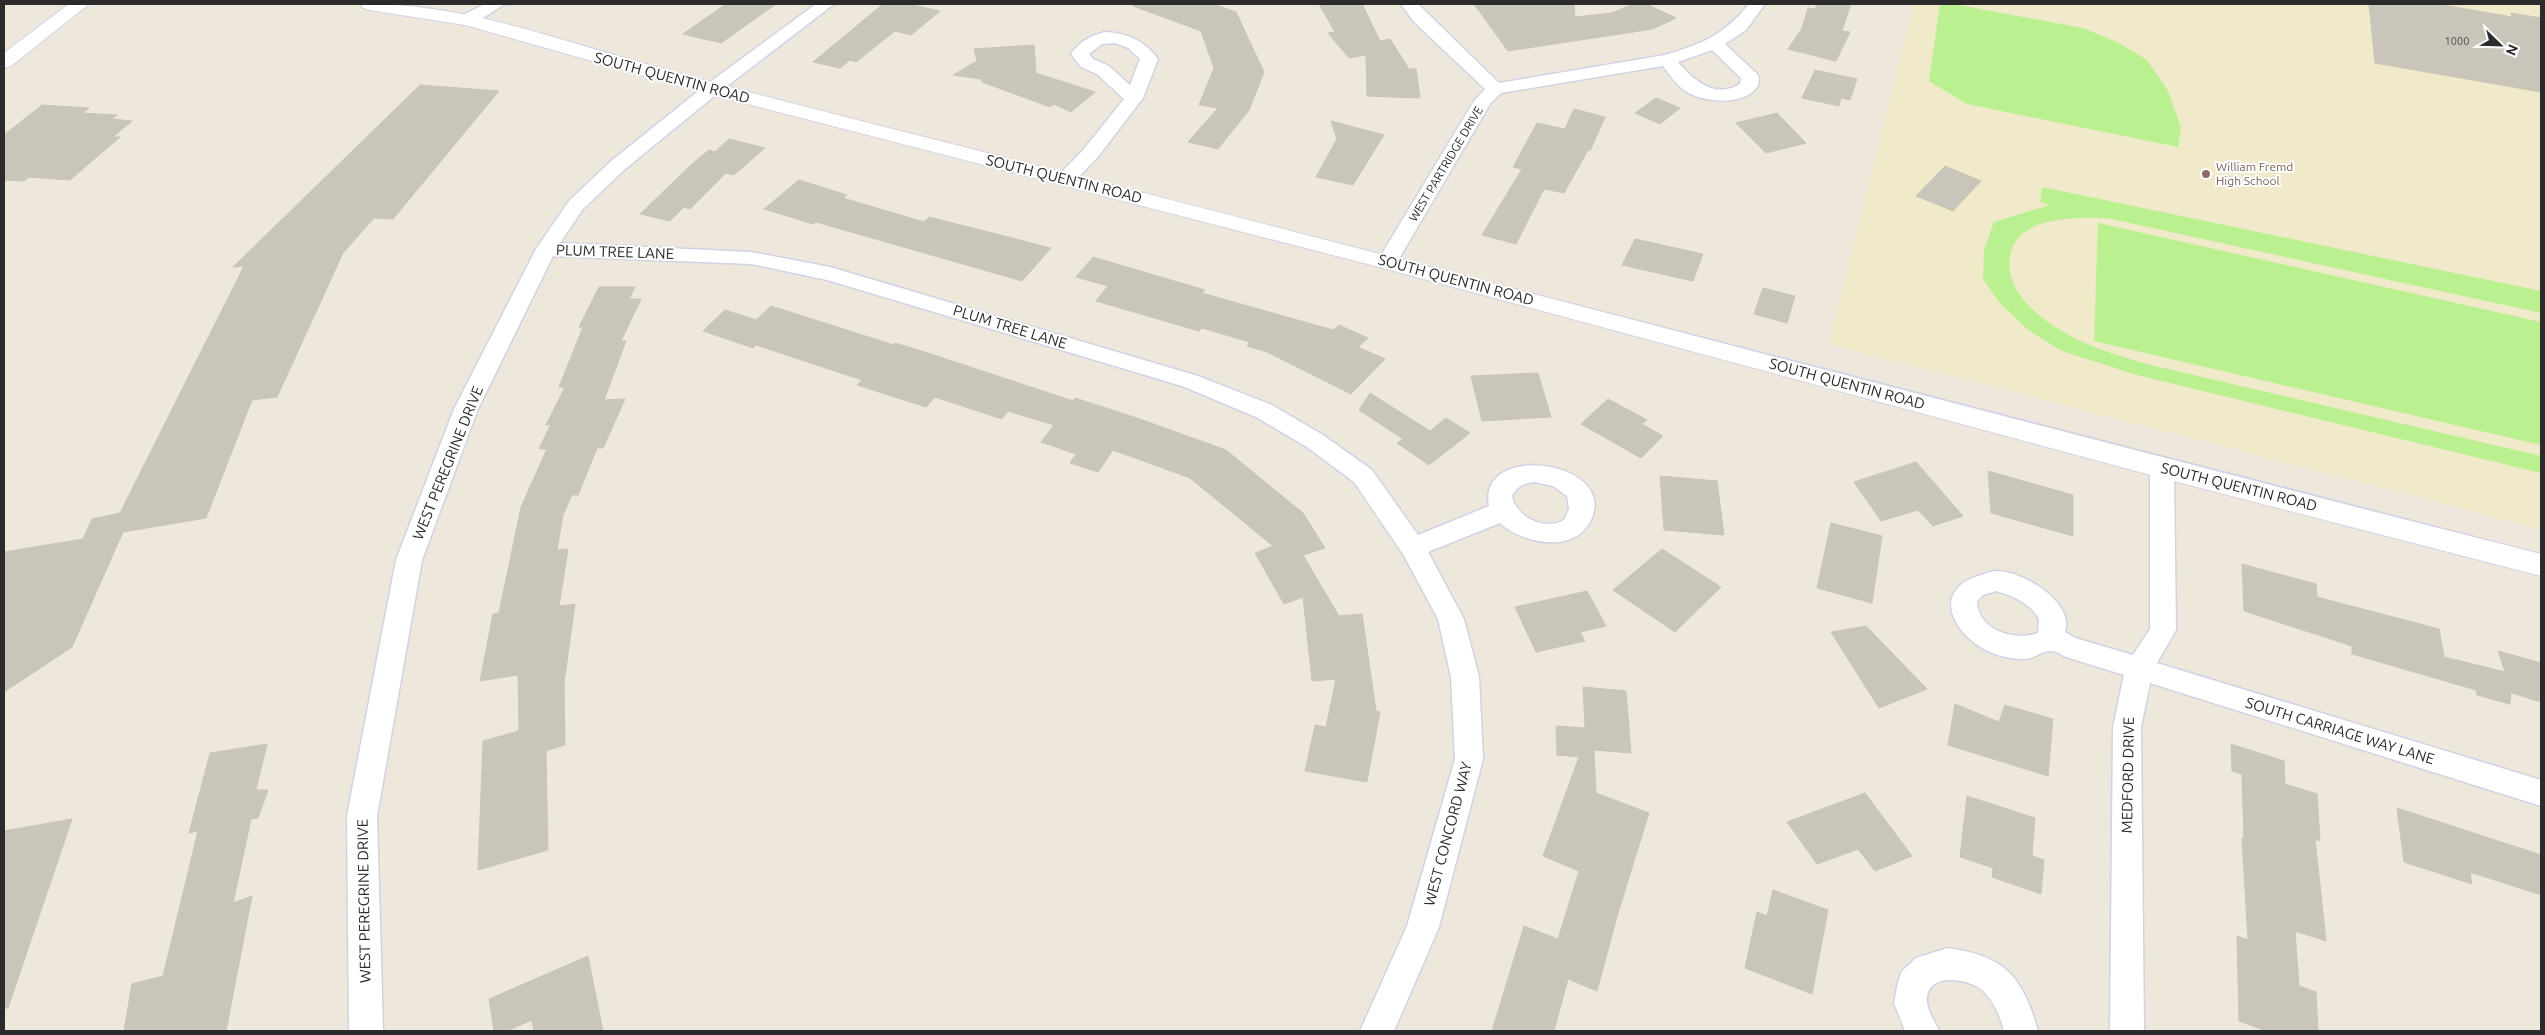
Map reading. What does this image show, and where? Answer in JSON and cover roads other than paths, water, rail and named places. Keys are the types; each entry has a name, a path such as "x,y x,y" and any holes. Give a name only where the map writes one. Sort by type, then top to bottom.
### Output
{"main road":[{"path":"4,62 80,4"},
{"name":"SOUTH QUENTIN ROAD","path":"369,4 468,20 712,89 1387,262 2162,468 2541,565"}],"street":[{"path":"468,20 496,4"},
{"name":"WEST PEREGRINE DRIVE","path":"366,1031 362,816 409,560 466,408 546,249 576,204 617,166 712,89 826,4"},
{"path":"1409,4 1420,18 1496,89 1518,83 1667,60 1714,42 1740,26 1757,4"},
{"path":"1667,60 1694,88 1708,93 1739,93 1748,86 1750,77 1714,42"},
{"name":"WEST PARTRIDGE DRIVE","path":"1387,262 1483,101 1496,89"},
{"path":"1066,179 1090,154 1134,98"},
{"name":"PLUM TREE LANE","path":"546,249 751,258 794,265 1190,381 1264,411 1315,441 1363,476 1413,548"},
{"name":"MEDFORD DRIVE","path":"2127,1031 2126,727 2139,669 2163,630 2162,468"},
{"path":"1413,548 1503,510"},
{"name":"WEST CONCORD WAY","path":"1377,1031 1424,927 1469,759 1465,677 1451,619 1413,548"},
{"name":"SOUTH CARRIAGE WAY LANE","path":"2051,637 2066,646 2541,793"},
{"path":"1922,1031 1912,1012 1913,984 1925,970 1939,963 1954,963 1973,967 1989,976 2005,990 2019,1013 2021,1031"}],"place":[{"name":"William Fremd High School","path":"2206,174"}]}
